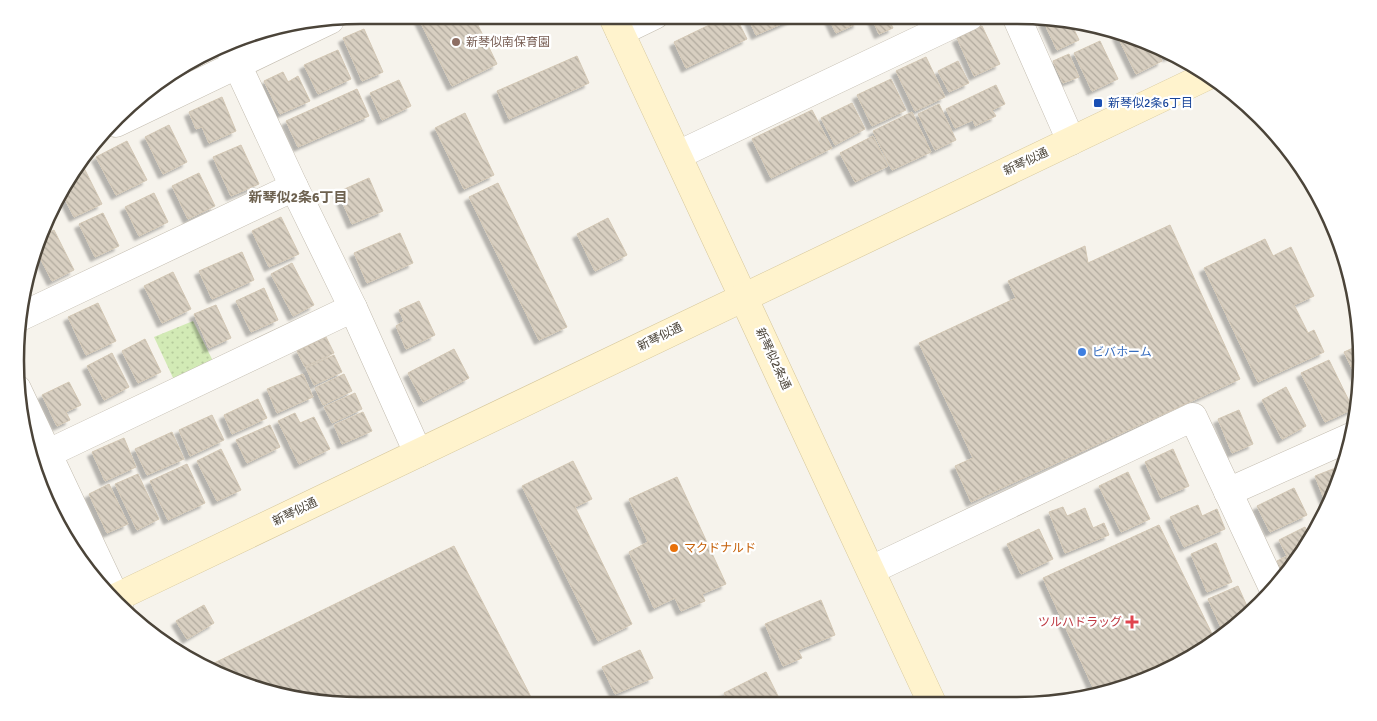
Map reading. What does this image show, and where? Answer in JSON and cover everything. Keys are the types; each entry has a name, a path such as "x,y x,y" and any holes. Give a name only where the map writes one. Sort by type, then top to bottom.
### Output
{"street":[{"name":"新琴似2条通","path":"616,24 929,697"},
{"path":"678,155 953,24"},
{"path":"1020,24 1071,141"},
{"path":"129,115 233,55 307,28"},
{"path":"233,55 353,308 418,453"},
{"name":"新琴似通","path":"121,598 418,453 1201,79"},
{"path":"27,313 294,187"},
{"path":"40,456 353,308"},
{"path":"870,570 1193,417 1270,582"},
{"path":"31,429 40,456 106,582"},
{"path":"1228,492 1344,440"}],"green space":[{"path":"193,321 214,363 174,380 154,337"}],"building":[{"path":"421,24 477,24 497,64 452,86"},
{"path":"711,24 740,24 747,39 686,68 674,42"},
{"path":"751,24 781,24 756,35"},
{"path":"832,24 856,24 836,33"},
{"path":"875,24 891,24 893,28 879,34"},
{"path":"1045,25 1074,29 1079,40 1057,50"},
{"path":"982,26 1000,64 974,76 957,38"},
{"path":"364,29 383,72 362,81 343,38"},
{"path":"1120,40 1160,56 1162,61 1136,74"},
{"path":"1100,41 1118,79 1092,91 1074,53"},
{"path":"338,50 351,79 318,94 304,65"},
{"path":"1069,54 1079,77 1063,83 1053,61"},
{"path":"577,56 589,83 509,119 497,91"},
{"path":"926,57 945,97 915,111 896,71"},
{"path":"958,61 969,83 949,92 938,71"},
{"path":"283,72 288,82 298,76 310,101 280,114 264,81"},
{"path":"891,79 906,110 872,126 857,95"},
{"path":"399,80 411,106 382,120 370,93"},
{"path":"996,85 1005,104 992,110 996,116 975,126 973,120 955,128 946,109"},
{"path":"357,89 369,116 298,147 286,121"},
{"path":"222,97 236,131 209,143 202,127 196,129 189,112"},
{"path":"852,103 865,129 835,145 821,118"},
{"path":"939,104 956,140 935,150 918,114"},
{"path":"812,110 832,148 771,178 752,139"},
{"path":"912,112 931,152 892,170 873,131"},
{"path":"465,113 494,175 464,189 435,128"},
{"path":"169,125 187,162 163,174 145,137"},
{"path":"873,136 888,166 855,182 840,153"},
{"path":"127,141 147,180 116,195 96,157"},
{"path":"241,145 259,184 231,196 213,157"},
{"path":"84,168 102,204 74,217 65,199"},
{"path":"199,173 215,206 188,219 172,186"},
{"path":"369,178 383,211 352,224 338,192"},
{"path":"498,183 567,327 539,340 469,197"},
{"path":"154,193 168,222 139,236 125,207"},
{"path":"103,213 119,246 95,257 79,224"},
{"path":"281,217 299,254 269,267 252,231"},
{"path":"608,218 627,255 595,271 577,234"},
{"path":"1170,225 1240,379 971,502 955,466 973,458 919,343 1016,298 1008,281 1085,246 1088,263"},
{"path":"54,230 74,270 52,281 40,258 49,233"},
{"path":"400,233 413,263 367,283 354,253"},
{"path":"1265,239 1273,256 1291,247 1314,296 1294,305 1308,333 1314,330 1324,352 1258,382 1204,268"},
{"path":"242,252 254,280 212,299 199,271"},
{"path":"292,263 314,305 293,316 271,274"},
{"path":"173,272 191,309 162,323 144,286"},
{"path":"264,288 278,320 251,332 236,301"},
{"path":"419,301 435,335 406,349 396,326 404,321 399,310"},
{"path":"98,303 116,341 86,355 68,317"},
{"path":"216,305 231,338 209,348 194,314"},
{"path":"326,337 334,353 305,367 297,351"},
{"path":"145,339 161,372 138,383 122,351"},
{"path":"1353,348 1353,371 1344,352"},
{"path":"454,349 469,378 423,402 408,373"},
{"path":"112,353 129,387 104,400 87,366"},
{"path":"334,355 342,372 314,385 306,368"},
{"path":"1329,360 1350,403 1349,411 1325,422 1301,373"},
{"path":"303,374 313,397 277,413 267,389"},
{"path":"344,374 352,391 323,405 315,388"},
{"path":"69,382 81,405 66,412 70,420 57,426 42,395"},
{"path":"1286,387 1306,426 1282,439 1262,400"},
{"path":"355,393 362,409 332,423 324,407"},
{"path":"258,399 267,418 232,434 224,415"},
{"path":"1239,410 1253,444 1232,453 1218,419"},
{"path":"363,412 372,431 342,444 334,425"},
{"path":"295,413 300,423 314,417 330,449 299,464 278,421"},
{"path":"212,415 224,440 190,456 179,430"},
{"path":"270,425 280,447 247,463 236,440"},
{"path":"172,432 184,459 147,475 135,449"},
{"path":"124,438 136,467 105,481 92,452"},
{"path":"221,449 241,490 217,501 197,461"},
{"path":"1173,449 1189,486 1161,498 1145,462"},
{"path":"573,461 592,499 575,507 632,624 598,641 522,486"},
{"path":"187,464 205,503 168,520 150,481"},
{"path":"1335,468 1324,498 1315,476"},
{"path":"1128,472 1150,519 1121,532 1099,486"},
{"path":"138,474 159,519 137,530 115,484"},
{"path":"677,477 726,584 702,594 705,601 681,611 675,598 654,608 629,552 648,542 629,499"},
{"path":"109,484 128,524 107,533 89,494"},
{"path":"1294,488 1307,515 1270,532 1257,506"},
{"path":"1198,505 1202,516 1217,509 1225,529 1184,547 1170,517"},
{"path":"1063,507 1067,516 1085,508 1093,528 1104,523 1109,535 1065,553 1049,512"},
{"path":"1159,525 1212,634 1187,651 1135,676 1093,688 1043,578"},
{"path":"1305,527 1307,531 1282,569 1277,561 1287,556 1279,540"},
{"path":"1039,529 1053,559 1021,574 1007,544"},
{"path":"1216,543 1232,582 1207,592 1191,554"},
{"path":"454,546 531,697 338,697 273,686 213,664"},
{"path":"1238,586 1247,606 1221,628 1208,599"},
{"path":"821,600 835,635 798,650 802,658 783,666 765,624"},
{"path":"204,605 214,623 187,639 176,621"},
{"path":"640,650 653,678 615,694 602,667"},
{"path":"766,672 778,697 726,697 724,693"}],"place":[{"name":"新琴似南保育園","path":"456,42"},
{"name":"新琴似2条6丁目","path":"1098,103"},
{"name":"ビバホーム","path":"1082,352"},
{"name":"マクドナルド","path":"674,548"},
{"name":"ツルハドラッグ","path":"1132,622"}],"district":[{"name":"新琴似2条6丁目","path":"298,197"}]}
